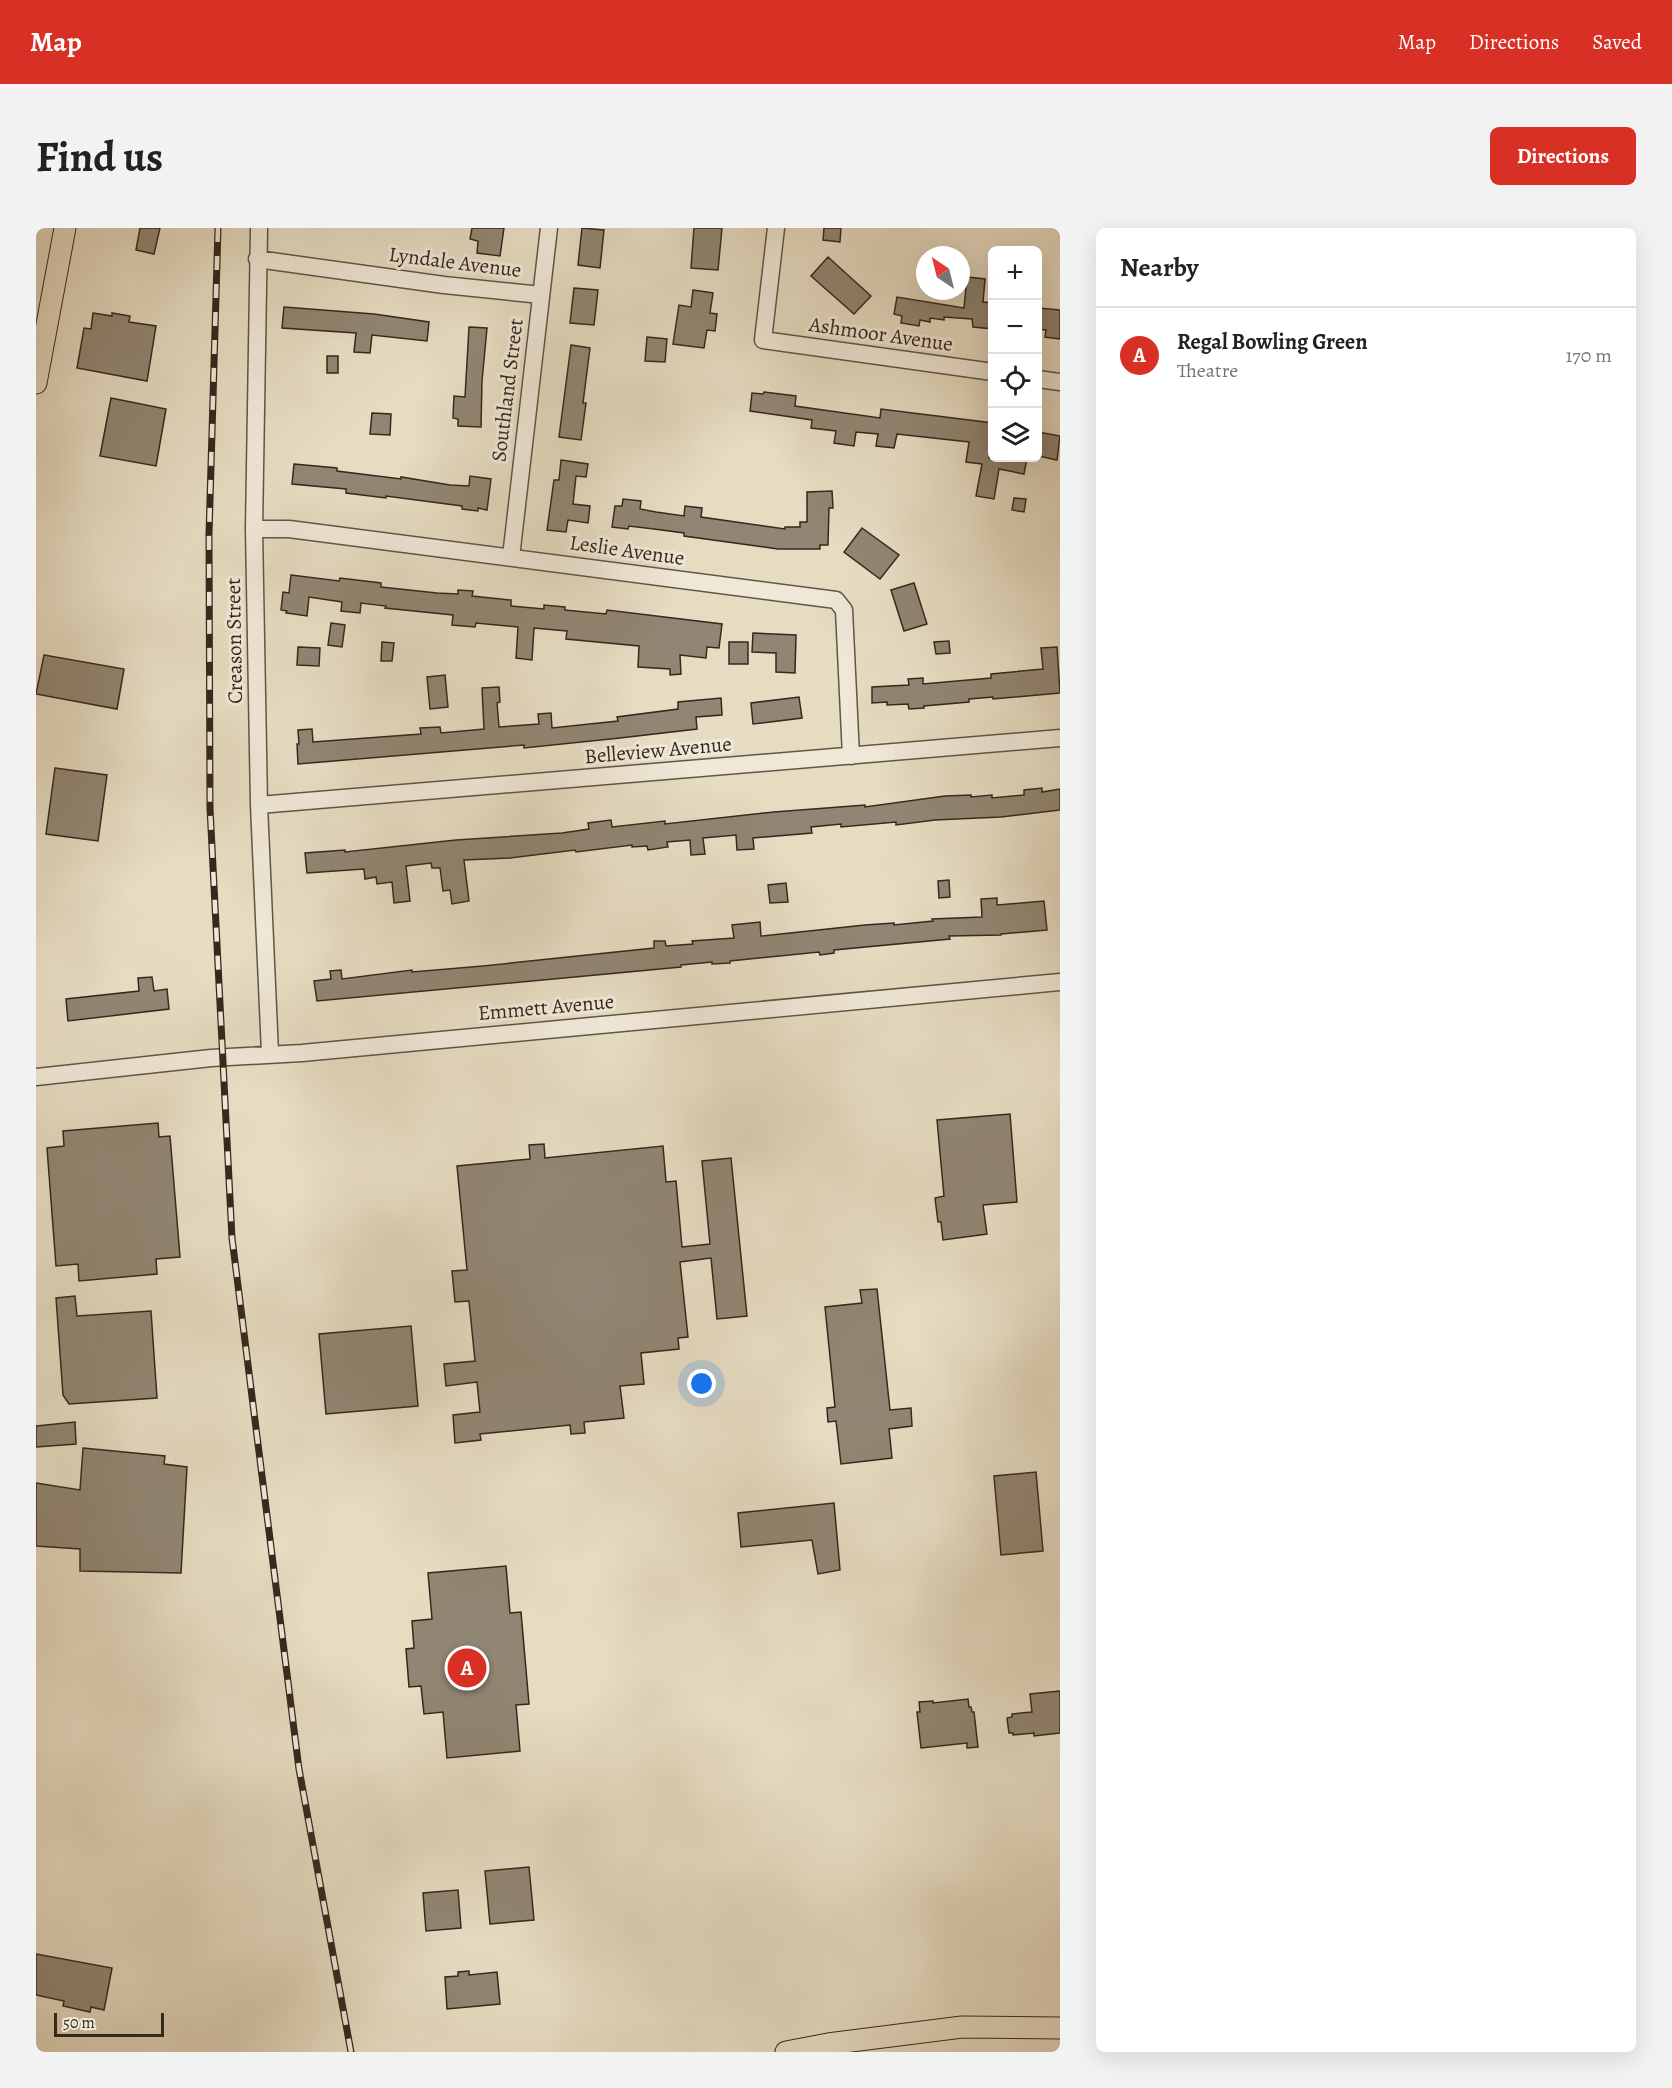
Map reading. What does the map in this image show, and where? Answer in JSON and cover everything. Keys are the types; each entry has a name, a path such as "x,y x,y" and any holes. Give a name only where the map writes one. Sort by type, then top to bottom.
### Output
{"main road":[{"path":"36,383 65,228"},
{"path":"786,2052 869,2038 962,2027 1060,2028"}],"street":[{"name":"Creason Street","path":"259,228 254,529 259,806 270,1053"},
{"name":"Southland Street","path":"511,557 549,228"},
{"name":"Ashmoor Avenue","path":"776,228 763,340 988,371"},
{"name":"Lyndale Avenue","path":"258,259 444,285 541,295"},
{"path":"1042,380 1060,382"},
{"name":"Leslie Avenue","path":"254,529 289,529 836,600 844,610 851,756"},
{"name":"Belleview Avenue","path":"259,806 1060,738"},
{"name":"Emmett Avenue","path":"36,1077 270,1053 302,1053 1060,982"}],"building":[{"path":"140,228 160,228 154,254 136,250"},
{"path":"472,228 504,228 500,256 477,253 478,241 470,239"},
{"path":"582,228 604,230 600,268 578,265"},
{"path":"694,228 722,228 718,270 691,268"},
{"path":"824,228 841,228 840,242 823,240"},
{"path":"828,257 871,296 854,314 811,276"},
{"path":"970,277 985,279 983,302 988,302 988,328 973,327 972,319 944,317 944,320 930,318 930,322 920,320 919,326 901,323 902,316 894,314 897,297 964,308 965,300 970,300"},
{"path":"574,288 598,290 594,325 570,323"},
{"path":"693,290 713,293 710,313 717,314 715,331 707,330 704,348 673,344 679,305 691,307"},
{"path":"284,307 374,314 429,322 427,341 372,335 370,353 354,352 356,333 282,328"},
{"path":"1042,308 1060,310 1060,339 1045,337 1046,330 1042,330"},
{"path":"93,313 130,316 129,322 156,326 147,381 77,368 84,328 91,329"},
{"path":"469,327 487,328 481,427 458,426 458,419 453,418 454,396 465,397"},
{"path":"647,337 667,339 665,362 645,361"},
{"path":"571,345 590,348 581,440 559,437"},
{"path":"327,356 338,356 338,373 327,373"},
{"path":"764,392 796,396 795,406 880,418 881,409 988,422 988,462 1026,462 1024,474 999,469 994,499 976,496 982,464 966,462 969,442 897,434 894,448 876,446 878,434 856,432 854,446 834,443 836,431 811,428 812,420 750,411 752,393 763,394"},
{"path":"111,398 166,409 156,466 100,456"},
{"path":"372,413 391,414 390,435 370,434"},
{"path":"1042,433 1060,436 1057,460 1042,457"},
{"path":"561,460 588,464 586,477 576,476 573,504 590,506 588,523 568,520 566,532 547,530 554,480 559,480"},
{"path":"294,464 450,485 469,486 470,476 491,479 487,510 462,509 462,506 346,493 346,489 292,484"},
{"path":"832,491 833,508 829,508 828,545 820,545 820,549 778,549 684,536 684,533 654,529 629,526 628,529 612,527 615,506 622,506 623,499 641,501 640,509 656,512 684,516 685,506 702,508 701,517 785,529 785,527 800,527 800,522 807,522 807,492"},
{"path":"1014,498 1026,499 1024,512 1012,510"},
{"path":"862,528 899,555 880,579 844,552"},
{"path":"291,575 381,583 381,587 437,593 458,594 458,590 473,591 472,596 511,600 511,606 544,609 544,605 565,607 565,610 606,614 607,610 722,624 719,648 707,647 706,658 680,655 681,674 670,675 670,669 638,667 639,646 566,639 567,631 534,628 532,660 516,658 518,627 476,623 475,627 452,625 453,615 385,608 386,606 361,603 360,613 341,611 342,602 309,597 307,616 286,613 287,611 281,610 283,592 289,593"},
{"path":"914,583 927,624 904,631 891,590"},
{"path":"331,623 345,625 342,647 328,645"},
{"path":"753,633 796,635 795,673 776,672 776,653 752,652"},
{"path":"949,641 950,653 936,654 934,642"},
{"path":"382,642 394,643 392,661 381,661"},
{"path":"729,642 748,642 748,664 729,664"},
{"path":"298,647 320,648 319,666 297,665"},
{"path":"1057,647 1060,693 969,699 969,702 909,709 908,704 872,703 872,687 909,685 908,679 923,678 923,684 991,678 991,674 1043,669 1041,648"},
{"path":"44,655 124,669 117,709 36,694"},
{"path":"445,675 448,707 430,709 427,677"},
{"path":"499,687 500,702 497,703 499,727 539,724 538,714 551,713 552,728 618,721 617,717 678,709 678,702 721,698 722,715 696,717 697,729 620,738 524,748 524,745 298,764 298,730 312,729 313,742 421,734 420,728 440,727 441,733 484,729 482,688"},
{"path":"799,697 802,718 753,724 751,703"},
{"path":"55,768 107,775 98,841 46,834"},
{"path":"1042,788 1042,792 1060,789 1060,810 896,825 896,822 811,827 812,833 753,838 754,849 737,850 736,835 703,838 705,854 691,855 690,840 667,842 668,847 648,850 647,846 632,847 632,845 510,858 464,860 469,901 452,904 450,890 443,891 440,868 432,868 431,863 406,866 410,901 394,903 392,882 377,884 376,877 365,879 364,869 307,873 305,853 345,850 345,852 456,840 562,833 589,829 588,823 611,820 612,827 665,821 665,824 774,812 865,805 865,807 945,796 992,795 992,798 1024,795 1024,790"},
{"path":"949,880 950,897 939,898 938,881"},
{"path":"786,883 788,902 770,903 768,885"},
{"path":"997,898 997,905 1044,901 1047,930 1001,935 949,936 950,939 834,950 834,953 820,955 819,952 730,961 730,963 712,964 712,962 681,965 681,967 317,1001 314,981 331,979 330,971 341,970 342,979 412,970 412,972 483,966 654,948 654,941 665,941 666,946 693,944 692,941 734,938 732,925 760,922 761,936 865,925 933,921 932,919 982,917 981,899"},
{"path":"152,977 154,991 167,989 169,1009 68,1021 66,999 139,991 138,978"},
{"path":"1010,1114 1017,1202 983,1205 987,1234 943,1240 935,1198 944,1196 937,1120"},
{"path":"158,1123 159,1137 170,1136 180,1257 156,1259 157,1274 79,1281 78,1264 56,1266 47,1148 64,1146 63,1131"},
{"path":"544,1144 545,1158 663,1146 666,1182 676,1181 682,1247 710,1244 702,1161 731,1158 747,1316 717,1319 711,1258 680,1262 688,1337 678,1338 679,1349 641,1353 644,1384 620,1386 624,1418 584,1422 585,1433 571,1434 570,1425 480,1434 481,1440 455,1443 453,1415 480,1412 477,1382 446,1386 444,1364 475,1361 469,1301 455,1302 452,1271 467,1270 457,1166 530,1159 529,1145"},
{"path":"877,1289 890,1410 911,1408 912,1426 889,1429 892,1458 841,1464 836,1421 828,1422 827,1408 835,1407 825,1307 862,1303 860,1290"},
{"path":"75,1296 77,1316 151,1311 157,1398 69,1404 63,1395 56,1298"},
{"path":"411,1326 418,1406 326,1414 319,1334"},
{"path":"75,1422 76,1444 36,1447 36,1426"},
{"path":"83,1448 165,1456 164,1464 187,1467 181,1573 80,1571 80,1549 36,1546 36,1483 80,1490"},
{"path":"1036,1472 1043,1551 1001,1555 994,1476"},
{"path":"834,1503 840,1570 818,1574 812,1540 741,1547 738,1513"},
{"path":"506,1566 510,1613 521,1612 529,1704 516,1705 520,1751 447,1758 443,1712 424,1714 421,1686 409,1687 406,1649 414,1648 412,1621 432,1619 428,1573"},
{"path":"1060,1691 1060,1733 1034,1736 1034,1733 1013,1735 1009,1733 1007,1718 1012,1717 1012,1714 1032,1712 1030,1694"},
{"path":"968,1699 969,1707 974,1712 978,1747 967,1748 967,1743 921,1748 917,1712 920,1712 919,1702 933,1701 933,1703"},
{"path":"529,1867 534,1920 490,1924 485,1871"},
{"path":"458,1890 461,1928 426,1931 423,1893"},
{"path":"36,1954 112,1968 104,2010 91,2007 90,2012 63,2006 64,2001 36,1995"},
{"path":"469,1971 469,1975 497,1972 500,2004 447,2009 445,1977 458,1976 458,1972"}],"railway":[{"path":"218,228 209,534 210,808 232,1238 299,1769 351,2052"}],"place":[{"name":"Regal Bowling Green","path":"467,1668"}]}
